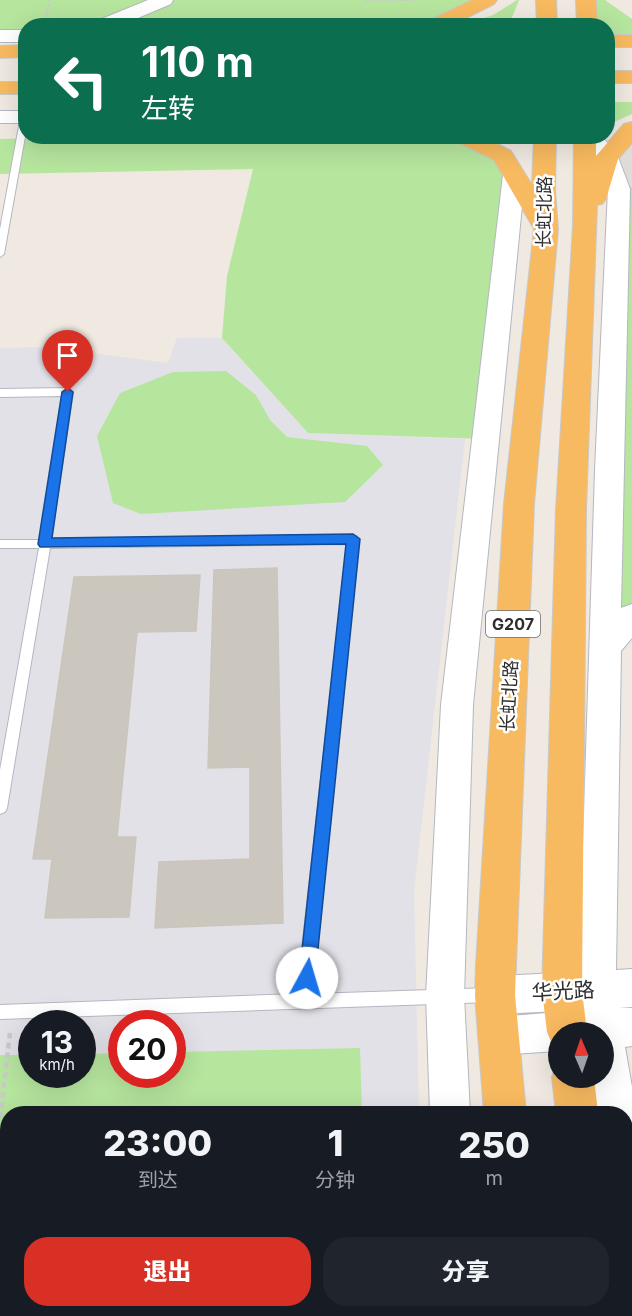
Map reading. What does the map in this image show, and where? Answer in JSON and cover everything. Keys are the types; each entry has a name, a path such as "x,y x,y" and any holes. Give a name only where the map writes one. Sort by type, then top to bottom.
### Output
{"highway":[{"path":"450,18 487,0"},
{"path":"546,0 547,18"},
{"path":"586,0 587,18"},
{"path":"615,41 632,41"},
{"path":"0,52 18,51"},
{"path":"615,77 632,77"},
{"path":"0,88 18,88"},
{"path":"615,138 632,129"},
{"path":"479,144 502,156 546,229"},
{"name":"长虹北路","path":"504,1106 495,995 519,504 546,229 543,190 545,144"},
{"path":"585,144 585,226 571,510 597,990 593,1022"},
{"path":"585,226 598,147"},
{"path":"574,1088 576,1106"}],"street":[{"path":"120,18 164,0"},
{"path":"0,36 18,36"},
{"path":"0,117 18,117"},
{"path":"597,990 619,189 598,147"},
{"path":"450,1106 445,996 457,705 514,176"},
{"path":"605,646 632,617"},
{"name":"华光路","path":"495,995 597,990"},
{"name":"华光路","path":"498,1036 548,1032"},
{"path":"609,1088 614,1106"}],"lane":[{"path":"0,254 20,144"},
{"path":"0,393 68,392 45,544 0,808"},
{"path":"0,544 353,539 304,1001"},
{"path":"6,1012 495,995"}],"path":[{"path":"46,18 50,0"},
{"path":"365,0 416,0"},
{"path":"1,1106 6,1012"}],"shaded area":[{"path":"632,129 632,187 619,189 607,158"},
{"path":"177,338 222,338 308,433 465,439 414,891 419,1106 0,1106 0,348 44,347 168,363"}],"green space":[{"path":"0,0 487,0 448,18 18,18 18,36 0,36"},
{"path":"519,0 512,18 485,18"},
{"path":"596,0 605,0 632,19 632,36 615,36 615,18 596,18"},
{"path":"615,102 632,102 632,114 615,122"},
{"path":"632,129 632,617 605,646"},
{"path":"0,139 18,139 18,144 474,144 514,175 485,439 308,433 222,338 227,276 253,169 0,174"},
{"path":"226,371 256,395 270,420 287,437 367,446 383,465 345,502 141,514 113,503 97,436 120,393 173,372"},
{"path":"360,1048 362,1106 0,1106 0,1055 18,1055 18,1088 96,1088 96,1054 108,1053 108,1088 186,1088 186,1052"}],"building":[{"path":"277,568 283,923 155,928 159,862 250,859 250,767 208,768 214,570"},
{"path":"200,575 196,631 137,632 117,837 136,837 129,917 45,918 52,859 33,859 74,577"}],"route":[{"path":"68,392 45,544 353,539 307,978"}]}
